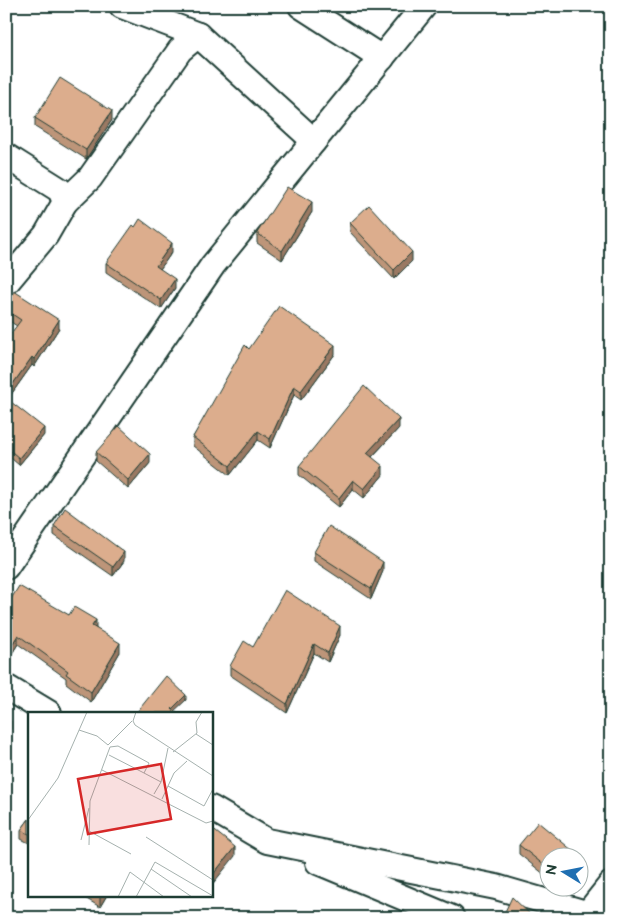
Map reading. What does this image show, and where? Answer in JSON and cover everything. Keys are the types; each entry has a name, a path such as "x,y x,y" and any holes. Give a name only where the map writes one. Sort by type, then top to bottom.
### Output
{"street":[{"path":"122,6 198,35 314,141"},
{"path":"301,6 382,58"},
{"path":"6,567 213,265 424,6"},
{"path":"6,283 46,235 65,202 90,178 180,50 198,35"},
{"path":"6,156 60,190 65,202"},
{"path":"6,687 47,712"},
{"path":"212,809 267,841 452,918"},
{"path":"267,841 496,887 595,916 611,884"}],"building":[{"path":"60,78 112,111 86,150 35,118"},
{"path":"287,187 312,202 282,251 257,233"},
{"path":"369,205 412,252 394,270 350,223"},
{"path":"140,219 172,243 156,266 175,279 161,300 106,263 133,225 135,227"},
{"path":"14,291 59,320 34,359 32,357 10,388 6,385 6,340 21,320 6,310 6,303"},
{"path":"279,306 335,345 301,391 294,386 270,439 258,431 230,466 193,437 245,345 249,349"},
{"path":"364,386 399,419 367,453 383,466 364,489 353,480 339,498 299,466"},
{"path":"6,398 44,428 19,458 6,447"},
{"path":"119,426 150,454 128,480 96,452"},
{"path":"65,508 124,552 113,567 54,526"},
{"path":"329,526 383,562 371,589 314,552"},
{"path":"19,586 69,615 74,607 96,620 92,626 120,643 91,692 66,674 68,671 18,635 6,654 6,607"},
{"path":"285,590 340,626 328,653 314,644 287,704 230,666 244,641 253,647"},
{"path":"166,676 186,695 172,709 176,712 137,712"},
{"path":"6,716 11,721 6,726"},
{"path":"28,820 28,834 21,830"},
{"path":"538,822 567,846 540,846 540,862 519,845"},
{"path":"212,829 235,847 212,876"},
{"path":"512,897 534,918 502,918"}]}
